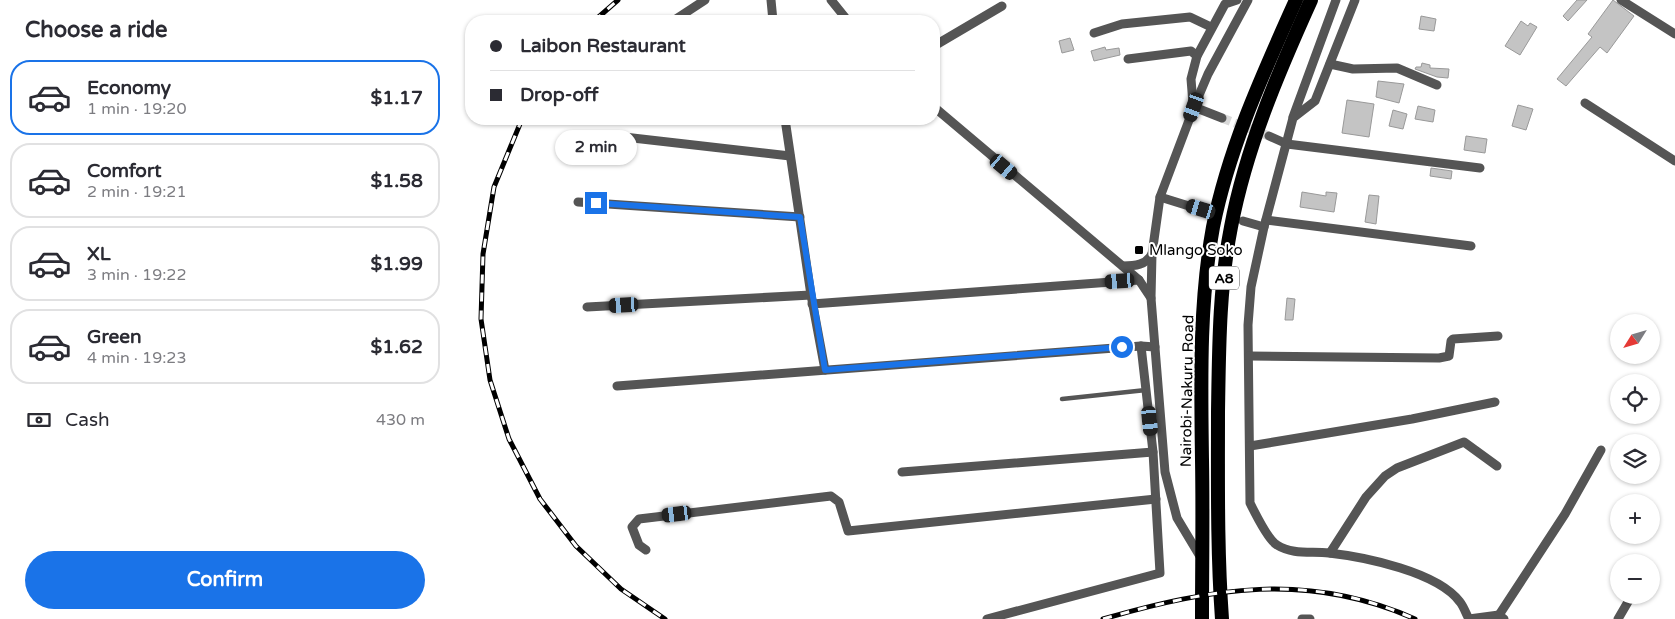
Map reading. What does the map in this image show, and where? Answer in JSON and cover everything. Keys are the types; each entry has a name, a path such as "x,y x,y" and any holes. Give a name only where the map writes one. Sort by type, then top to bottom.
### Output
{"highway":[{"name":"Nairobi-Nakuru Road","path":"1202,618 1200,356 1207,263 1214,224 1234,147 1252,100 1296,0"},
{"name":"A8","path":"1222,618 1219,356 1224,274 1231,226 1266,105 1311,0"}],"street":[{"path":"681,15 705,0"},
{"path":"771,0 772,15"},
{"path":"831,0 843,15"},
{"path":"1194,107 1191,80 1197,56 1226,2 1237,0"},
{"path":"1201,566 1177,518 1165,472 1151,298 1152,254 1160,197 1194,107 1208,74 1248,0"},
{"path":"1336,0 1293,118 1265,223 1251,287 1249,356 1250,503 1275,544 1296,552 1330,553 1393,567 1440,586 1459,601 1469,619 1502,617 1565,514 1601,450"},
{"path":"1293,118 1315,101 1355,0"},
{"path":"1621,0 1675,34"},
{"path":"940,42 1002,6"},
{"path":"1094,33 1122,24 1190,17 1211,27"},
{"path":"1128,59 1191,51 1197,56"},
{"path":"1330,64 1354,69 1396,68 1437,85"},
{"path":"1585,103 1675,161"},
{"path":"1194,107 1222,118"},
{"path":"940,112 1139,280 1151,298"},
{"path":"786,125 812,299 825,370"},
{"path":"1269,136 1287,144 1480,168"},
{"path":"624,137 790,156"},
{"path":"1160,197 1205,211"},
{"path":"578,202 800,217"},
{"path":"1242,221 1471,246"},
{"path":"1123,266 1142,264 1149,260 1152,254"},
{"path":"587,307 812,299 1139,280"},
{"path":"1249,356 1439,358 1449,356 1453,339 1498,336"},
{"path":"616,386 1141,346 1155,347"},
{"path":"987,619 1160,573 1153,452 1141,346"},
{"path":"1250,446 1412,419 1495,402"},
{"path":"1330,553 1366,497 1385,476 1397,468 1464,442 1498,466"},
{"path":"902,472 1153,452"},
{"path":"646,550 639,545 632,527 639,519 830,496 839,502 848,531 1156,499"},
{"path":"1618,619 1627,604"},
{"path":"1302,619 1310,619"}],"lane":[{"path":"1062,399 1146,390"}],"building":[{"path":"1577,0 1587,0 1568,21 1563,16"},
{"path":"1613,0 1634,16 1607,53 1600,47 1566,86 1557,79 1592,37 1588,34"},
{"path":"1421,16 1436,19 1434,31 1419,29"},
{"path":"1521,21 1528,26 1530,23 1537,27 1520,55 1505,46"},
{"path":"1070,38 1074,50 1062,53 1059,41"},
{"path":"1105,47 1106,50 1119,48 1120,55 1094,61 1091,51"},
{"path":"1422,63 1430,65 1430,68 1449,69 1448,78 1437,77 1415,69 1416,67 1421,67"},
{"path":"1378,81 1404,84 1399,103 1376,97"},
{"path":"1347,100 1374,104 1369,137 1342,133"},
{"path":"1518,105 1533,109 1526,130 1512,126"},
{"path":"1418,106 1435,110 1433,122 1415,119"},
{"path":"1393,110 1407,114 1403,129 1389,126"},
{"path":"1466,136 1487,139 1485,153 1464,150"},
{"path":"1431,168 1452,171 1451,179 1430,176"},
{"path":"1302,192 1326,196 1326,192 1337,193 1334,212 1300,207"},
{"path":"1369,195 1379,196 1376,224 1365,222"},
{"path":"1287,298 1295,299 1293,320 1285,320"}],"tunnel":[{"path":"1222,118 1269,136"}],"railway":[{"path":"601,15 618,0"},
{"path":"520,125 494,187 483,254 481,319 490,380 509,439 540,499 576,546 621,589 665,619"},
{"path":"1103,619 1183,599 1259,589 1298,590 1336,594 1375,604 1415,619"}],"place":[{"name":"Mlango Soko","path":"1139,250"}],"route":[{"path":"596,203 800,217 811,295 825,370 1122,347"}]}
